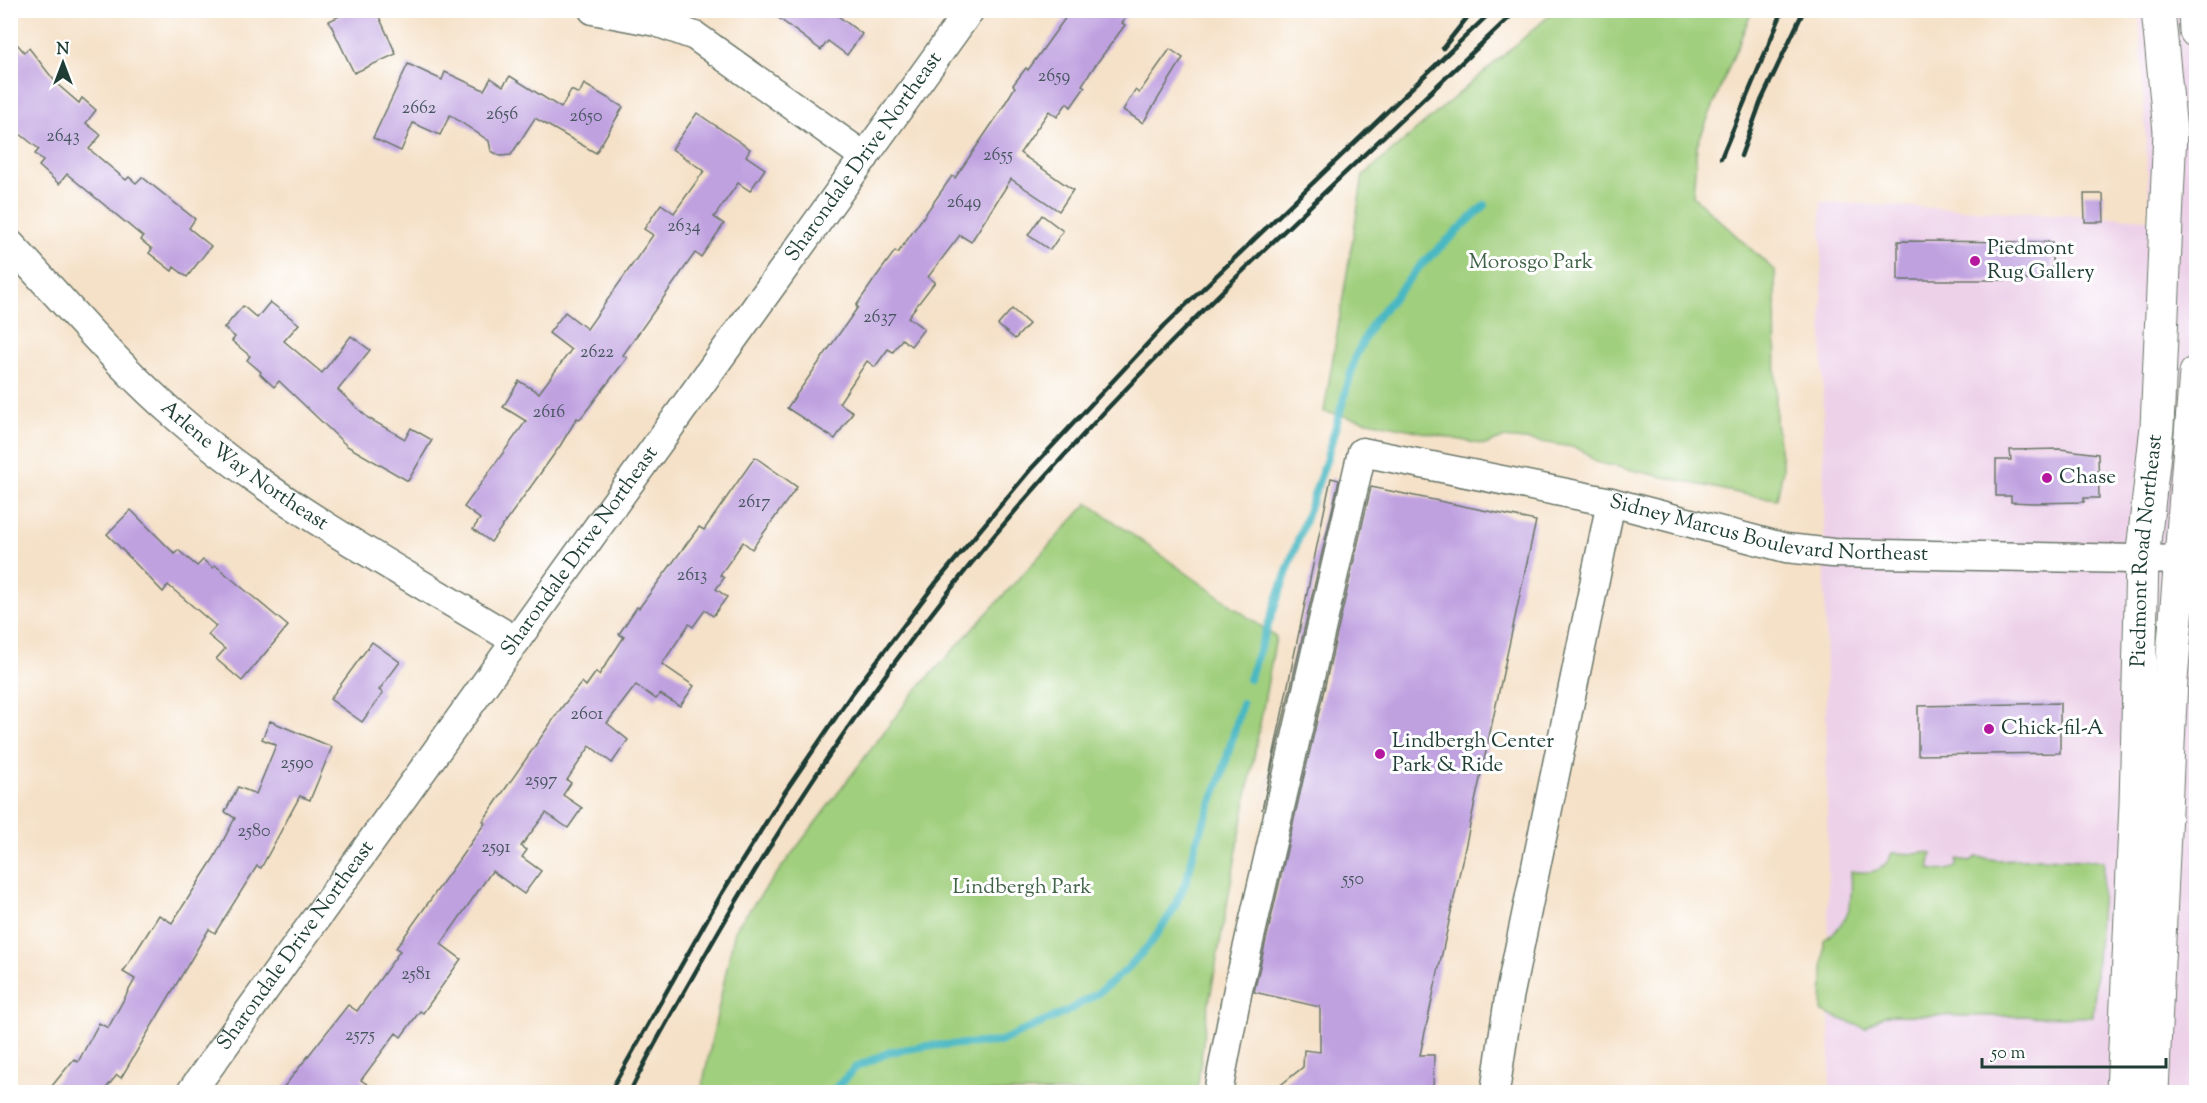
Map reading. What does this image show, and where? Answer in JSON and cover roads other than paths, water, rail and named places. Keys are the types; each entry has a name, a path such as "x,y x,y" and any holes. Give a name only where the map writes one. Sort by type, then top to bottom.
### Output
{"main road":[{"name":"Piedmont Road Northeast","path":"2123,1092 2135,827 2142,560 2157,427 2170,131 2158,10"},
{"path":"2195,10 2196,31"},
{"name":"Piedmont Road Northeast","path":"2152,1092 2170,680 2192,559 2196,373"}],"street":[{"path":"593,10 656,22 695,36 865,157"},
{"name":"Sharondale Drive Northeast","path":"190,1092 970,10"},
{"name":"Arlene Way Northeast","path":"10,244 146,388 188,426 262,485 516,642"},
{"name":"Sidney Marcus Boulevard Northeast","path":"1218,1092 1240,977 1362,452 1611,502 1786,548 1833,553 2142,560 2192,559"},
{"path":"1495,1092 1509,998 1611,502"}],"waterway":[{"path":"1249,679 1326,461 1356,355 1373,322 1420,266 1485,205"},
{"path":"832,1092 856,1067 890,1052 926,1046 999,1042 1066,1012 1098,993 1126,970 1151,943 1172,912 1187,879 1196,843 1222,775 1242,704"}],"railway":[{"path":"1443,48 1473,10"},
{"path":"610,1092 722,893 785,792 851,695 935,584 1030,470 1164,326 1493,10"},
{"path":"630,1092 664,1027 738,898 818,772 903,651 996,534 1044,478 1157,356 1517,10"},
{"path":"1721,158 1783,10"},
{"path":"1741,156 1761,101 1804,10"}],"place":[{"name":"Piedmont Rug Gallery","path":"1975,261"},
{"name":"Chase","path":"2047,478"},
{"name":"Chick-fil-A","path":"1989,729"},
{"name":"Lindbergh Center Park & Ride","path":"1380,754"}],"park label":[{"name":"Morosgo Park","path":"1531,263"},
{"name":"Lindbergh Park","path":"1022,888"}]}
